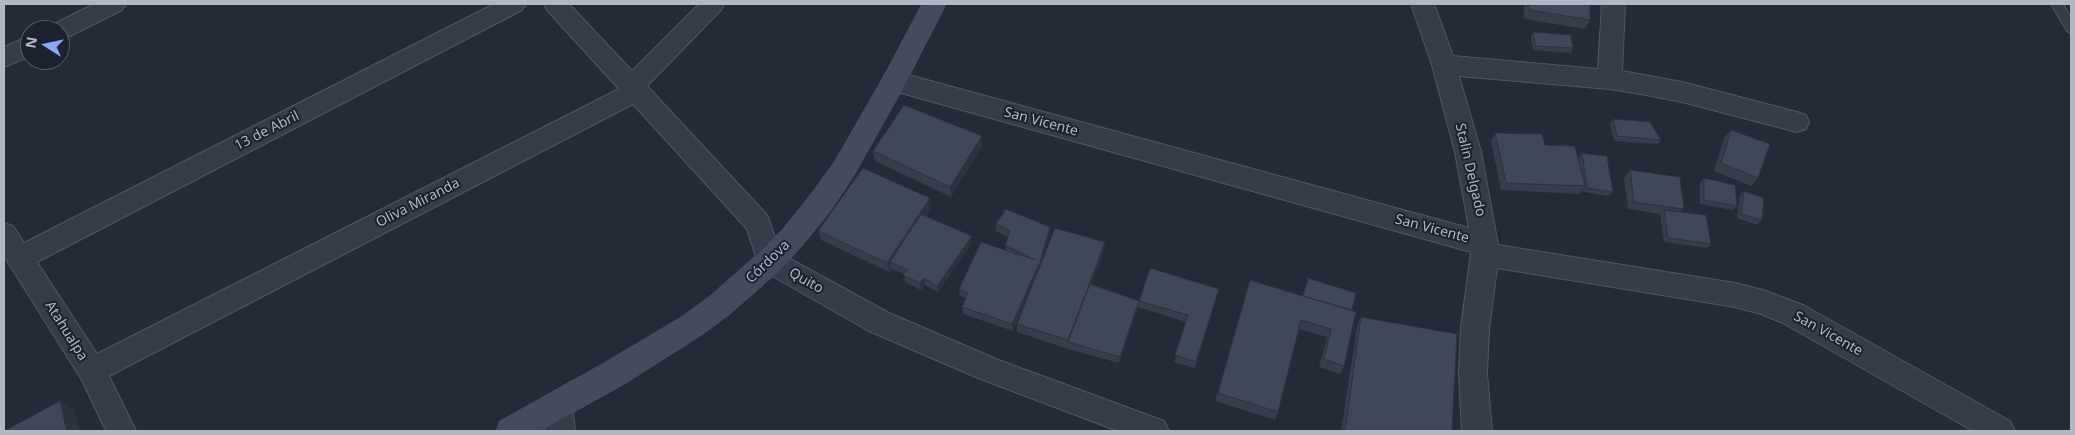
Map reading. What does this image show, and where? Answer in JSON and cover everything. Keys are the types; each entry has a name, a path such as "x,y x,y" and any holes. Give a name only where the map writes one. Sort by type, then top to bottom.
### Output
{"street":[{"path":"70,25 114,4"},
{"name":"13 de Abril","path":"20,258 514,4"},
{"path":"556,4 758,223 792,238"},
{"name":"Oliva Miranda","path":"92,371 634,88 713,4"},
{"name":"Córdova","path":"511,431 559,418 693,326 770,261 792,238 821,202 844,169 894,81 934,4"},
{"name":"Stalin Delgado","path":"1424,4 1444,66 1475,182 1485,249 1474,346 1473,374 1477,431"},
{"path":"1609,79 1614,4"},
{"path":"4,58 20,50"},
{"path":"1444,66 1609,79 1682,92 1797,122"},
{"name":"San Vicente","path":"894,81 1485,249 1735,295 1763,302 1793,314 2000,431"},
{"path":"758,223 770,261"},
{"path":"745,284 759,242 758,223"},
{"name":"Atahualpa","path":"4,234 92,371 121,431"},
{"name":"Quito","path":"770,261 880,322 988,369 1154,431"}],"lane":[{"path":"2057,4 2071,28"}],"building":[{"path":"1529,4 1590,4 1590,20 1529,10"},
{"path":"1533,32 1571,35 1573,48 1535,46"},
{"path":"904,105 982,136 950,187 873,151"},
{"path":"1613,119 1650,122 1661,140 1617,136"},
{"path":"1731,130 1770,144 1758,178 1721,163"},
{"path":"1495,133 1542,134 1545,145 1575,146 1585,186 1506,183"},
{"path":"1582,153 1607,156 1613,192 1587,188"},
{"path":"863,168 930,198 887,263 818,231"},
{"path":"1630,170 1680,177 1684,209 1634,202"},
{"path":"1704,178 1735,185 1737,206 1704,200"},
{"path":"1744,191 1764,198 1762,220 1741,214"},
{"path":"1006,209 1050,227 1040,262 1012,324 962,307 968,293 959,289 981,242 1035,260 1005,245 1010,231 996,224"},
{"path":"1664,210 1706,215 1711,244 1668,238"},
{"path":"921,214 972,236 937,286 924,278 920,283 903,275 908,270 890,262"},
{"path":"1055,228 1105,242 1068,340 1017,324"},
{"path":"1150,268 1219,289 1196,362 1175,355 1188,315 1139,301"},
{"path":"1308,278 1356,293 1352,310 1303,296"},
{"path":"1250,280 1356,312 1344,366 1324,359 1331,329 1301,320 1278,412 1218,393"},
{"path":"1090,284 1139,301 1120,357 1068,342"},
{"path":"1361,317 1457,334 1452,431 1345,431"},
{"path":"60,401 67,431 4,431"}]}
